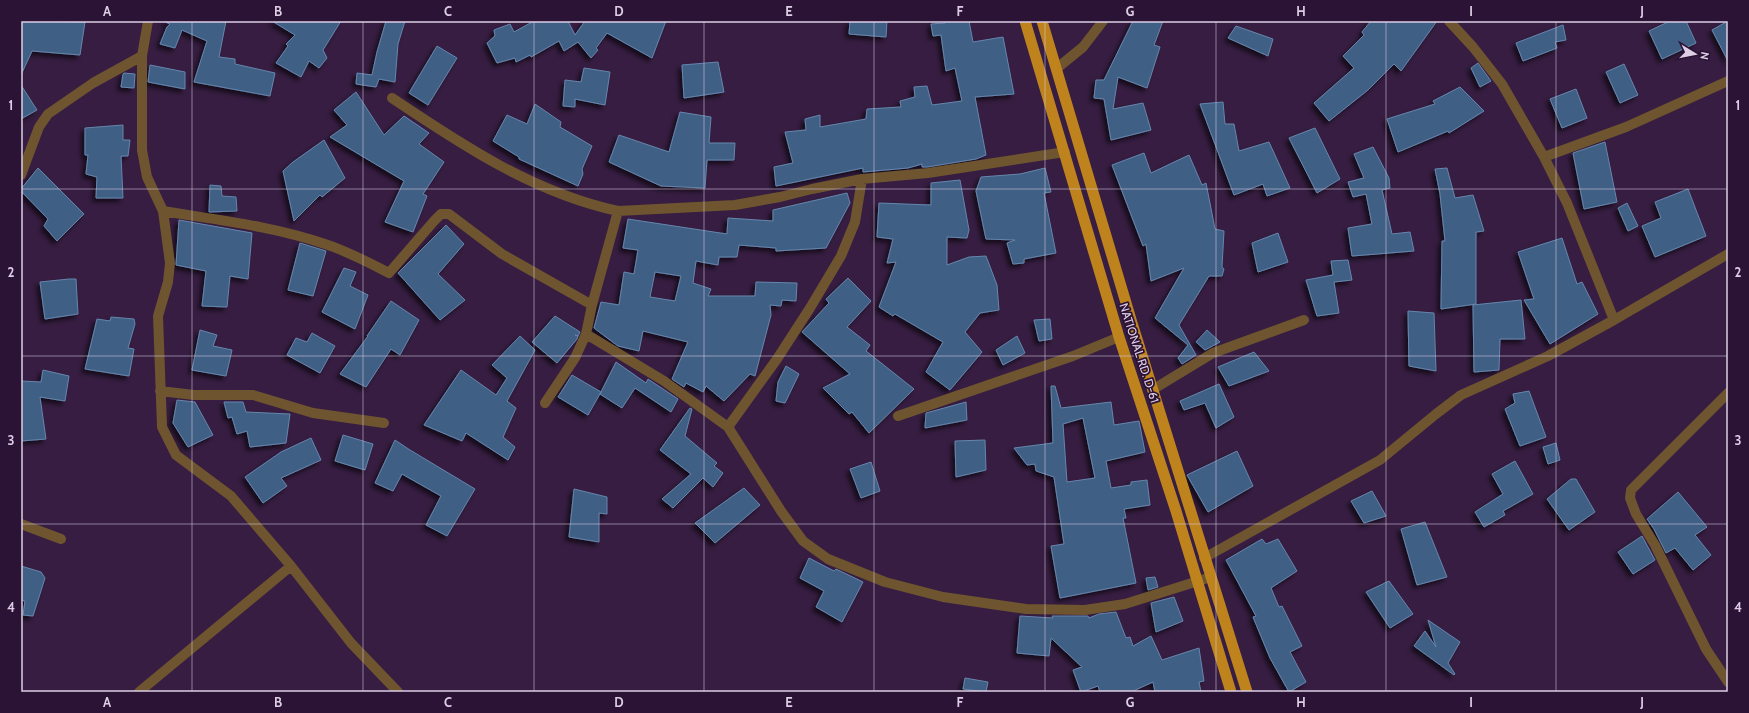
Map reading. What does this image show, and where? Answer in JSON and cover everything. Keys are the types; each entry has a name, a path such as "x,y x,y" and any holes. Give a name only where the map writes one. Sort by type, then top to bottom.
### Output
{"highway":[{"name":"NATIONAL RD. D-61","path":"1025,21 1119,336 1232,692"},
{"name":"NATIONAL RD. D-61","path":"1042,21 1152,390 1247,692"}],"street":[{"path":"148,21 142,56 142,150 147,177 163,211 170,263 168,282 158,316 162,426 176,455 231,496 291,566 351,643 398,692"},
{"path":"1056,69 1083,47 1104,21"},
{"path":"1449,21 1473,47 1502,84 1544,157 1567,203 1614,320"},
{"path":"21,175 39,127 48,114 93,83 142,56"},
{"path":"1544,157 1626,127 1728,81"},
{"path":"392,98 490,160 530,180 589,204 618,211 735,205 862,179 936,172 1065,152"},
{"path":"728,426 777,359 841,256 855,222 862,179"},
{"path":"163,211 275,230 324,244 363,259 389,273 441,214 449,214 502,254 592,305"},
{"path":"545,403 575,358 586,334 592,305 618,211"},
{"path":"1204,558 1380,460 1461,395 1548,356 1614,320 1728,254"},
{"path":"1152,390 1213,353 1304,320"},
{"path":"586,334 664,380 728,426 781,511 803,541 828,559 885,582 943,597 1026,609 1078,610 1125,604 1211,577"},
{"path":"898,416 1073,356 1119,336"},
{"path":"160,391 194,394 253,395 313,413 384,423"},
{"path":"1728,393 1631,490 1630,498 1636,514 1655,545 1706,649 1728,682"},
{"path":"21,524 61,539"},
{"path":"139,692 291,566"}],"building":[{"path":"21,21 85,22 80,55 32,51 21,75"},
{"path":"163,21 226,21 219,57 235,59 235,64 275,73 270,96 194,82 207,41 182,30 175,48 160,44 167,27 170,24"},
{"path":"272,21 341,21 323,50 327,58 319,68 309,61 301,77 276,63 288,46 286,44 295,35"},
{"path":"386,21 405,21 398,44 395,82 379,79 376,87 356,84 357,73 372,75"},
{"path":"534,21 568,21 575,35 585,21 666,21 652,58 607,33 596,48 598,50 591,58 578,42 564,51 559,41 531,57 530,55 516,62 515,58 497,63 487,43 495,36 494,30 510,24 514,32"},
{"path":"850,21 887,21 886,37 849,34"},
{"path":"945,21 969,21 973,42 1003,37 1014,94 975,97 986,155 976,159 927,167 922,167 922,164 908,168 863,172 863,168 776,186 774,167 793,163 785,132 806,130 805,119 820,115 820,127 866,119 867,109 901,107 900,101 915,97 914,87 927,86 932,105 962,101 955,68 946,71 941,35 933,36 931,24 945,23"},
{"path":"1133,21 1163,21 1154,45 1160,47 1147,88 1118,77 1113,109 1143,103 1151,130 1111,140 1104,99 1094,98 1096,80 1104,80"},
{"path":"1371,21 1437,21 1401,71 1394,64 1368,90 1329,121 1314,103 1354,68 1343,56 1364,35 1362,32"},
{"path":"1670,21 1686,21 1696,43 1662,59 1649,31"},
{"path":"1728,21 1728,61 1712,30"},
{"path":"1563,25 1566,40 1555,42 1557,48 1523,61 1516,43"},
{"path":"1236,26 1273,39 1268,56 1228,38"},
{"path":"437,46 457,58 428,105 409,93"},
{"path":"718,62 724,92 684,98 682,65"},
{"path":"1478,63 1491,81 1480,87 1471,68"},
{"path":"1624,64 1638,95 1620,103 1606,72"},
{"path":"150,65 185,72 185,89 148,82"},
{"path":"584,68 610,72 605,105 575,99 575,107 563,106 565,80 581,82"},
{"path":"124,73 135,74 134,88 121,87"},
{"path":"21,85 37,110 21,119"},
{"path":"1460,87 1484,111 1449,133 1448,131 1398,152 1387,119 1435,104 1433,101"},
{"path":"1576,89 1587,118 1562,128 1550,99"},
{"path":"356,92 384,135 404,116 429,133 419,144 444,162 423,194 427,196 413,232 385,222 404,181 330,137 347,125 334,110"},
{"path":"1223,102 1225,124 1234,124 1239,151 1269,142 1290,188 1267,196 1263,184 1234,195 1200,104"},
{"path":"535,104 561,122 560,127 592,146 582,169 583,174 578,186 519,159 519,157 493,141 507,115 527,124"},
{"path":"680,112 711,117 709,143 735,143 734,160 707,160 705,188 661,186 609,162 619,135 669,152"},
{"path":"123,125 123,140 130,140 128,156 121,156 123,198 96,198 97,177 86,174 88,155 85,155 85,128"},
{"path":"1315,128 1340,179 1317,193 1289,138"},
{"path":"324,140 345,178 322,197 320,195 294,221 283,171"},
{"path":"1605,142 1617,202 1584,209 1573,153"},
{"path":"1373,147 1389,178 1390,188 1382,190 1392,234 1410,232 1414,251 1352,256 1348,228 1372,224 1366,194 1353,197 1348,182 1364,178 1354,154"},
{"path":"1144,153 1151,173 1189,155 1202,185 1206,183 1215,229 1224,231 1222,267 1224,269 1222,276 1209,276 1179,325 1196,355 1182,364 1178,358 1188,345 1155,318 1184,268 1151,281 1146,244 1143,246 1112,165"},
{"path":"38,168 84,214 57,241 44,226 48,219 21,191"},
{"path":"1045,168 1051,192 1044,193 1056,253 1024,259 1024,263 1013,264 1007,243 1015,240 986,239 976,191 981,177 1020,174"},
{"path":"1447,168 1455,198 1473,195 1484,231 1476,232 1476,304 1441,309 1442,241 1445,241 1440,194 1435,169"},
{"path":"960,180 969,230 967,238 947,237 947,265 969,257 986,256 997,285 999,310 980,313 965,332 982,352 950,390 926,372 943,342 895,314 893,316 879,307 896,262 887,263 893,239 877,237 879,203 931,205 931,183"},
{"path":"210,185 221,186 222,196 236,197 237,211 209,212"},
{"path":"1688,189 1706,236 1655,257 1642,226 1661,218 1655,202"},
{"path":"847,193 850,203 826,248 776,251 776,248 739,245 737,257 719,257 718,265 696,261 693,283 711,289 708,296 755,296 756,282 797,283 796,301 782,300 781,306 770,305 771,315 755,376 750,374 724,401 706,386 703,392 686,383 684,387 672,379 688,342 643,331 639,351 618,346 594,328 601,302 619,305 624,272 634,274 638,250 623,248 628,219 727,234 728,218 773,221 773,210","holes":["655,272 681,276 675,301 650,297"]},
{"path":"1627,203 1638,226 1628,231 1618,208"},
{"path":"179,220 252,233 248,279 230,276 227,307 202,306 206,271 176,265"},
{"path":"446,225 464,244 438,274 465,300 440,320 398,273"},
{"path":"1278,233 1288,262 1258,272 1252,243"},
{"path":"1562,238 1577,284 1582,282 1598,314 1550,344 1524,300 1534,299 1518,252"},
{"path":"300,243 326,251 313,296 288,290"},
{"path":"1348,260 1352,280 1334,282 1339,313 1317,316 1306,280 1333,275 1331,261"},
{"path":"344,268 356,272 350,286 368,295 355,329 322,312"},
{"path":"848,278 871,301 847,327 870,345 866,351 914,389 869,433 852,412 849,414 823,388 850,374 802,332 829,303 826,299"},
{"path":"76,279 78,314 45,319 40,282"},
{"path":"1521,300 1525,339 1500,339 1499,370 1474,372 1473,305"},
{"path":"391,301 419,320 400,355 391,349 366,387 340,374"},
{"path":"1408,311 1434,313 1436,371 1409,366"},
{"path":"555,316 580,332 577,339 557,363 532,342"},
{"path":"111,317 134,319 135,324 128,348 134,349 129,376 85,369 97,319 110,321"},
{"path":"1050,319 1052,339 1039,341 1034,320"},
{"path":"200,330 217,335 213,346 232,350 226,376 192,370"},
{"path":"1207,330 1220,342 1205,350 1196,342"},
{"path":"312,333 335,346 320,373 287,355 296,338 307,342"},
{"path":"520,336 535,350 507,401 516,408 503,437 515,447 508,460 466,433 462,441 424,425 461,370 496,395 507,378 492,365"},
{"path":"1017,336 1025,353 1003,365 996,350"},
{"path":"1254,352 1269,371 1229,386 1218,367"},
{"path":"616,362 646,383 648,379 678,399 671,412 635,388 622,408 600,394"},
{"path":"786,366 799,374 785,403 776,401 778,382"},
{"path":"43,370 69,376 65,401 40,397 46,439 21,441 21,381 41,382"},
{"path":"572,375 601,392 588,415 558,397"},
{"path":"1219,384 1234,417 1216,428 1205,403 1184,410 1180,401"},
{"path":"1051,386 1055,386 1061,408 1111,402 1114,425 1139,421 1145,452 1106,461 1111,488 1131,485 1131,482 1147,480 1150,505 1124,509 1126,518 1123,518 1136,583 1060,598 1051,546 1064,544 1054,477 1036,471 1035,464 1027,465 1014,448 1053,443","holes":["1083,418 1095,478 1067,482 1063,424"]},
{"path":"1529,391 1546,437 1520,446 1505,409 1515,403 1513,394"},
{"path":"177,400 195,402 213,435 188,447 173,423"},
{"path":"224,402 243,402 246,412 290,414 286,443 250,447 247,431 237,434 232,417 228,418"},
{"path":"966,402 967,420 925,428 926,413"},
{"path":"690,408 692,409 685,436 717,463 714,466 723,473 713,487 703,478 673,508 662,499 691,474 660,450"},
{"path":"343,435 373,444 365,470 335,461"},
{"path":"311,438 321,460 281,478 287,486 263,503 245,477 281,452"},
{"path":"395,440 475,489 447,536 426,525 441,496 402,474 393,491 375,483"},
{"path":"985,440 986,470 956,477 955,441"},
{"path":"1556,443 1560,460 1548,464 1543,447"},
{"path":"1237,451 1253,486 1208,512 1187,475"},
{"path":"1515,461 1533,494 1503,511 1505,515 1484,527 1475,512 1503,494 1492,474"},
{"path":"871,462 880,491 861,498 850,469"},
{"path":"1571,479 1576,479 1595,512 1569,530 1547,499"},
{"path":"744,488 760,505 715,543 695,523"},
{"path":"574,489 607,497 607,514 599,513 599,542 569,537"},
{"path":"1372,491 1386,516 1364,523 1351,501"},
{"path":"1678,492 1707,527 1695,535 1711,555 1693,570 1675,548 1666,553 1654,529 1647,519"},
{"path":"1425,522 1447,577 1417,585 1401,529"},
{"path":"1642,536 1655,560 1633,574 1618,552"},
{"path":"1262,539 1266,544 1278,539 1297,571 1271,588 1279,607 1282,606 1302,646 1290,652 1306,682 1289,692 1270,658 1253,617 1256,616 1226,560"},
{"path":"809,558 834,571 836,569 863,582 842,622 816,607 824,591 800,578"},
{"path":"21,566 41,572 45,578 33,616 23,615 25,601 21,600"},
{"path":"1155,577 1158,587 1148,590 1146,578"},
{"path":"1389,581 1413,614 1390,628 1366,592"},
{"path":"1174,597 1183,621 1156,632 1151,603"},
{"path":"1116,612 1126,638 1130,637 1133,646 1151,636 1162,660 1199,648 1204,681 1199,682 1201,692 1155,692 1153,682 1131,692 1100,692 1098,686 1081,692 1073,670 1082,667 1051,638 1049,656 1017,653 1020,616 1053,618 1052,616 1088,616 1089,618 1099,614"},
{"path":"1428,620 1460,642 1448,663 1455,674 1454,675 1414,646 1425,631 1436,647"},
{"path":"965,678 988,682 986,692 963,689"}]}
